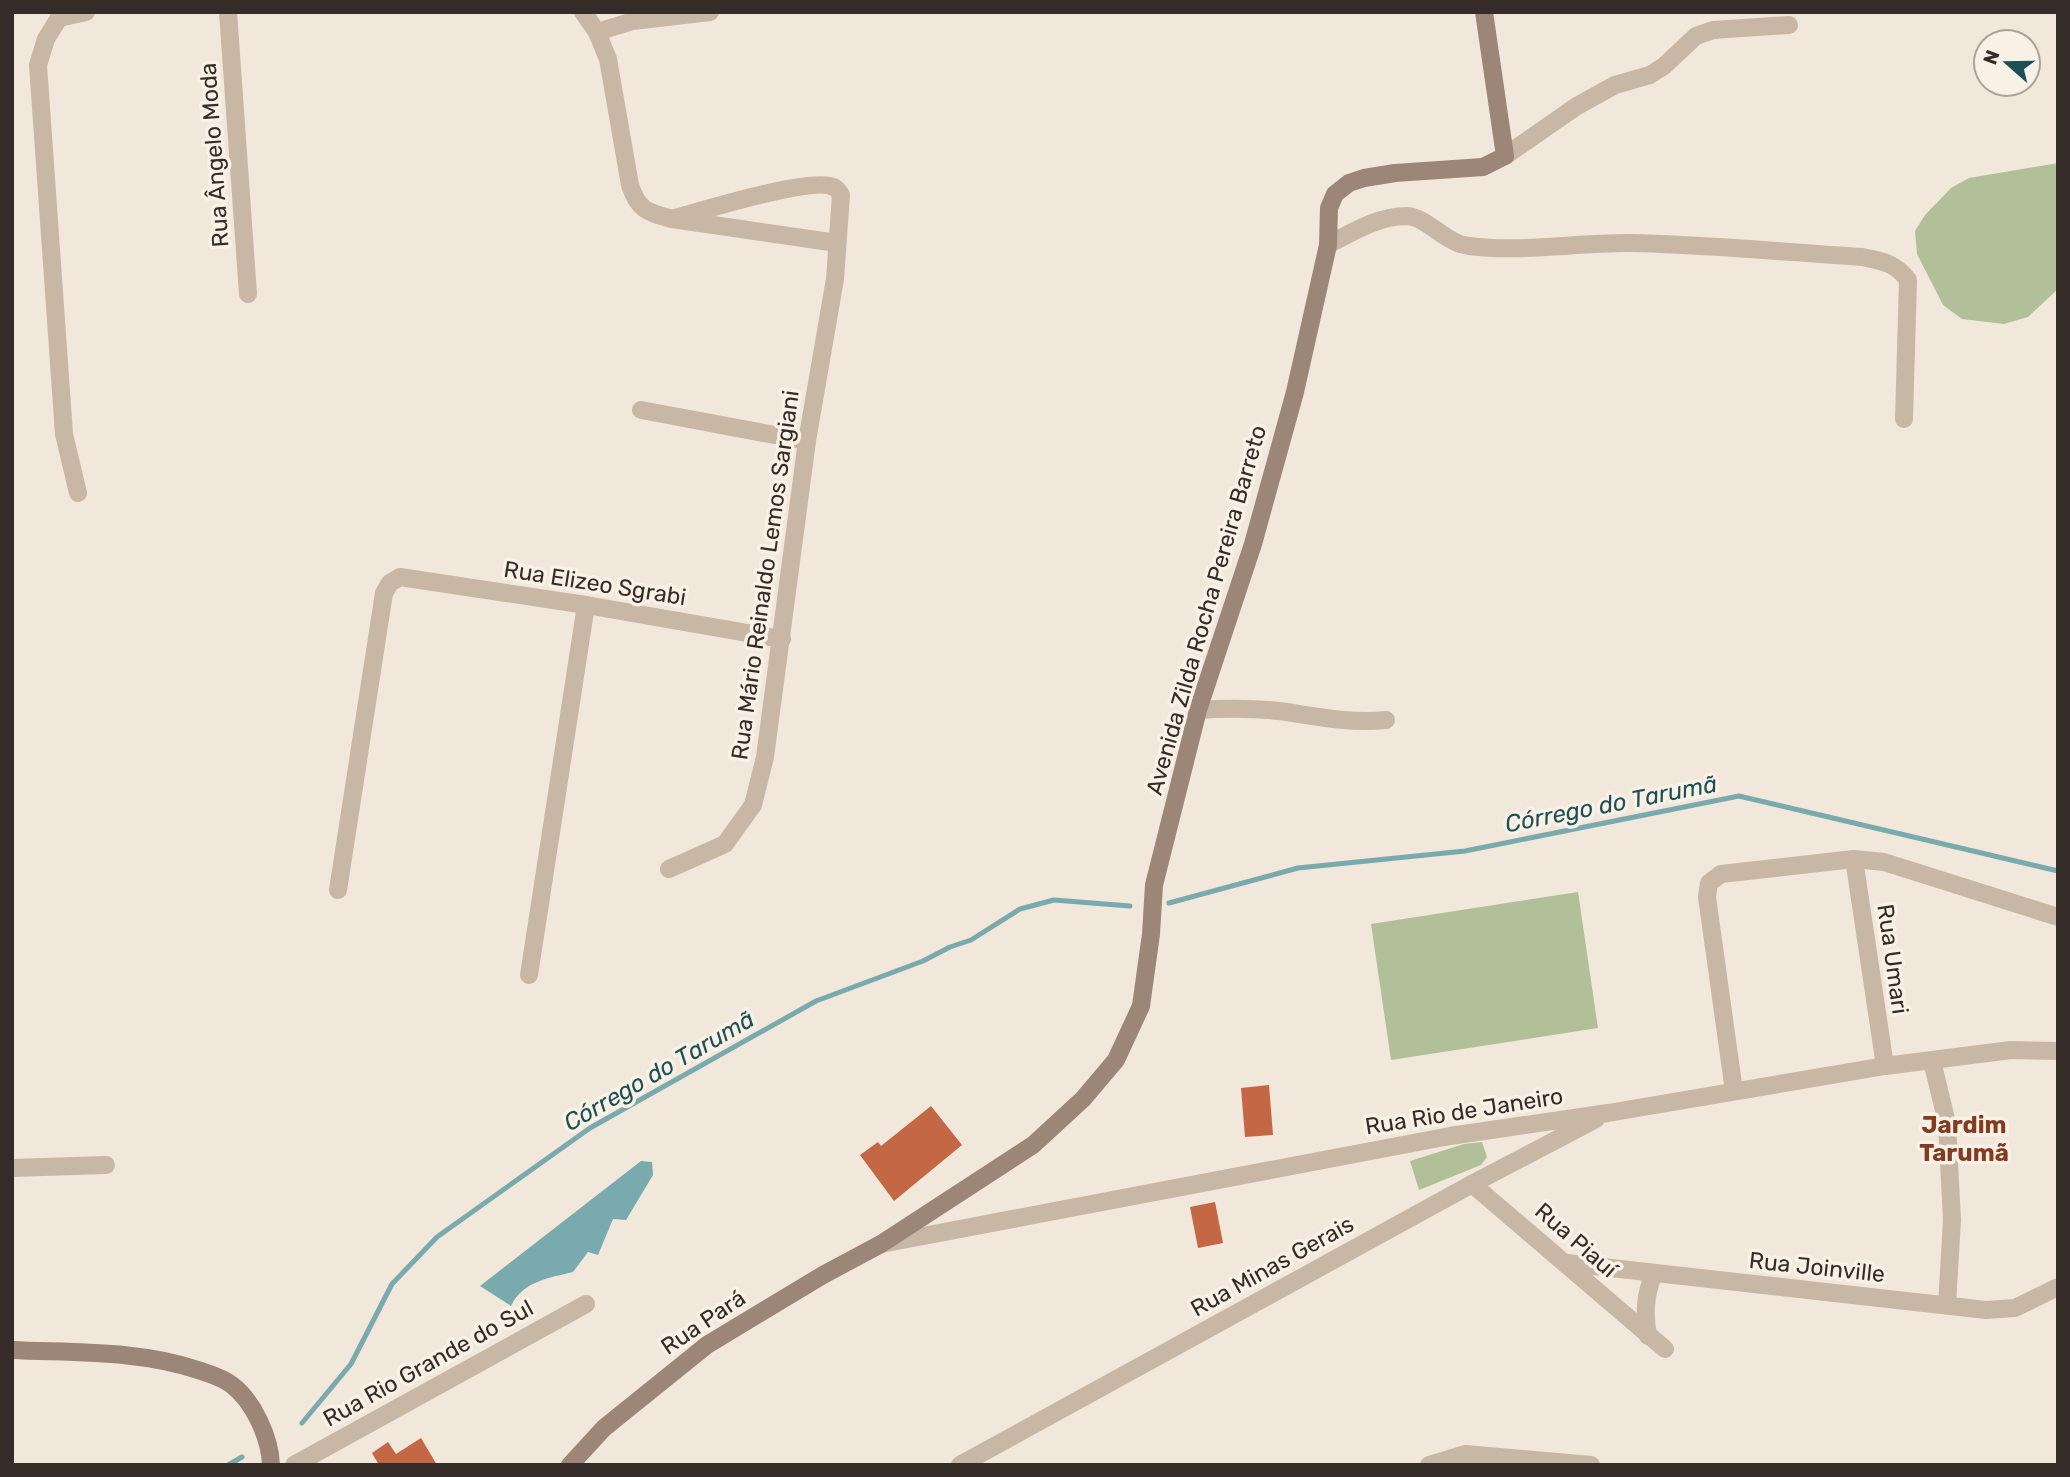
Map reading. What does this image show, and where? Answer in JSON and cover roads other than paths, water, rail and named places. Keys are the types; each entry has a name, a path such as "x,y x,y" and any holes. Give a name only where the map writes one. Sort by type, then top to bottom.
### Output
{"street":[{"path":"78,493 64,434 38,65 59,15 86,12"},
{"name":"Rua Ângelo Moda","path":"229,12 248,294"},
{"path":"583,12 597,32 608,59 635,201 648,212 672,219 837,243"},
{"path":"597,32 639,16 710,12"},
{"path":"1484,12 1505,156 1577,106 1615,85 1650,75 1664,66 1696,36 1713,30 1789,25"},
{"name":"Avenida Zilda Rocha Pereira Barreto","path":"881,1244 1033,1145 1083,1098 1116,1060 1141,1006 1151,934 1154,885 1198,710 1253,544 1294,392 1328,245 1329,208 1335,194 1349,183 1395,173 1483,167 1505,156"},
{"name":"Rua Mário Reinaldo Lemos Sargiani","path":"669,869 725,844 753,805 765,757 807,441 835,279 841,195 833,186 818,184 746,198"},
{"path":"672,219 746,198 748,230"},
{"path":"1328,245 1364,225 1407,216 1418,219 1441,235 1465,246 1517,249 1632,243 1862,257 1888,262 1901,270 1908,280 1904,419"},
{"path":"641,410 807,441"},
{"name":"Rua Elizeo Sgrabi","path":"338,890 384,593 390,583 400,577 586,605 782,639"},
{"path":"529,975 586,605"},
{"path":"1198,710 1231,708 1278,711 1349,722 1386,720"},
{"path":"1734,1091 1707,897 1709,883 1721,874 1854,859 1897,866 2058,917"},
{"name":"Rua Umari","path":"1854,859 1885,1066"},
{"name":"Rua Rio de Janeiro","path":"881,1244 1450,1136 1608,1113 1885,1066 2011,1049 2058,1051"},
{"path":"1932,1061 1947,1123 1952,1220 1947,1305"},
{"name":"Rua Minas Gerais","path":"960,1465 1472,1184 1608,1113"},
{"path":"12,1168 106,1165"},
{"name":"Rua Piauí","path":"1472,1184 1665,1349"},
{"name":"Rua Pará","path":"570,1465 604,1428 707,1345 823,1275 881,1244"},
{"name":"Rua Joinville","path":"1567,1264 1986,1310 2015,1308 2058,1287"},
{"name":"Rua Piauí","path":"1648,1336 1644,1317 1645,1297 1653,1275"},
{"name":"Rua Rio Grande do Sul","path":"293,1465 586,1304"},
{"path":"12,1350 135,1355 171,1361 212,1375 230,1383 242,1394 265,1437 271,1465"},
{"path":"1429,1465 1465,1454 1591,1465"}],"water":[{"path":"641,1161 652,1162 653,1175 626,1220 613,1219 598,1255 588,1252 573,1272 530,1286 522,1291 511,1306 480,1286"}],"waterway":[{"name":"Córrego do Tarumã","path":"1169,903 1298,868 1465,851 1739,796 2058,871"},
{"name":"Córrego do Tarumã","path":"302,1423 351,1364 392,1284 437,1237 590,1128 816,1001 971,940 1020,909 1054,900 1130,906"},
{"name":"Córrego do Tarumã","path":"228,1465 242,1457"}],"district":[{"name":"Jardim Tarumã","path":"1964,1139"}]}
